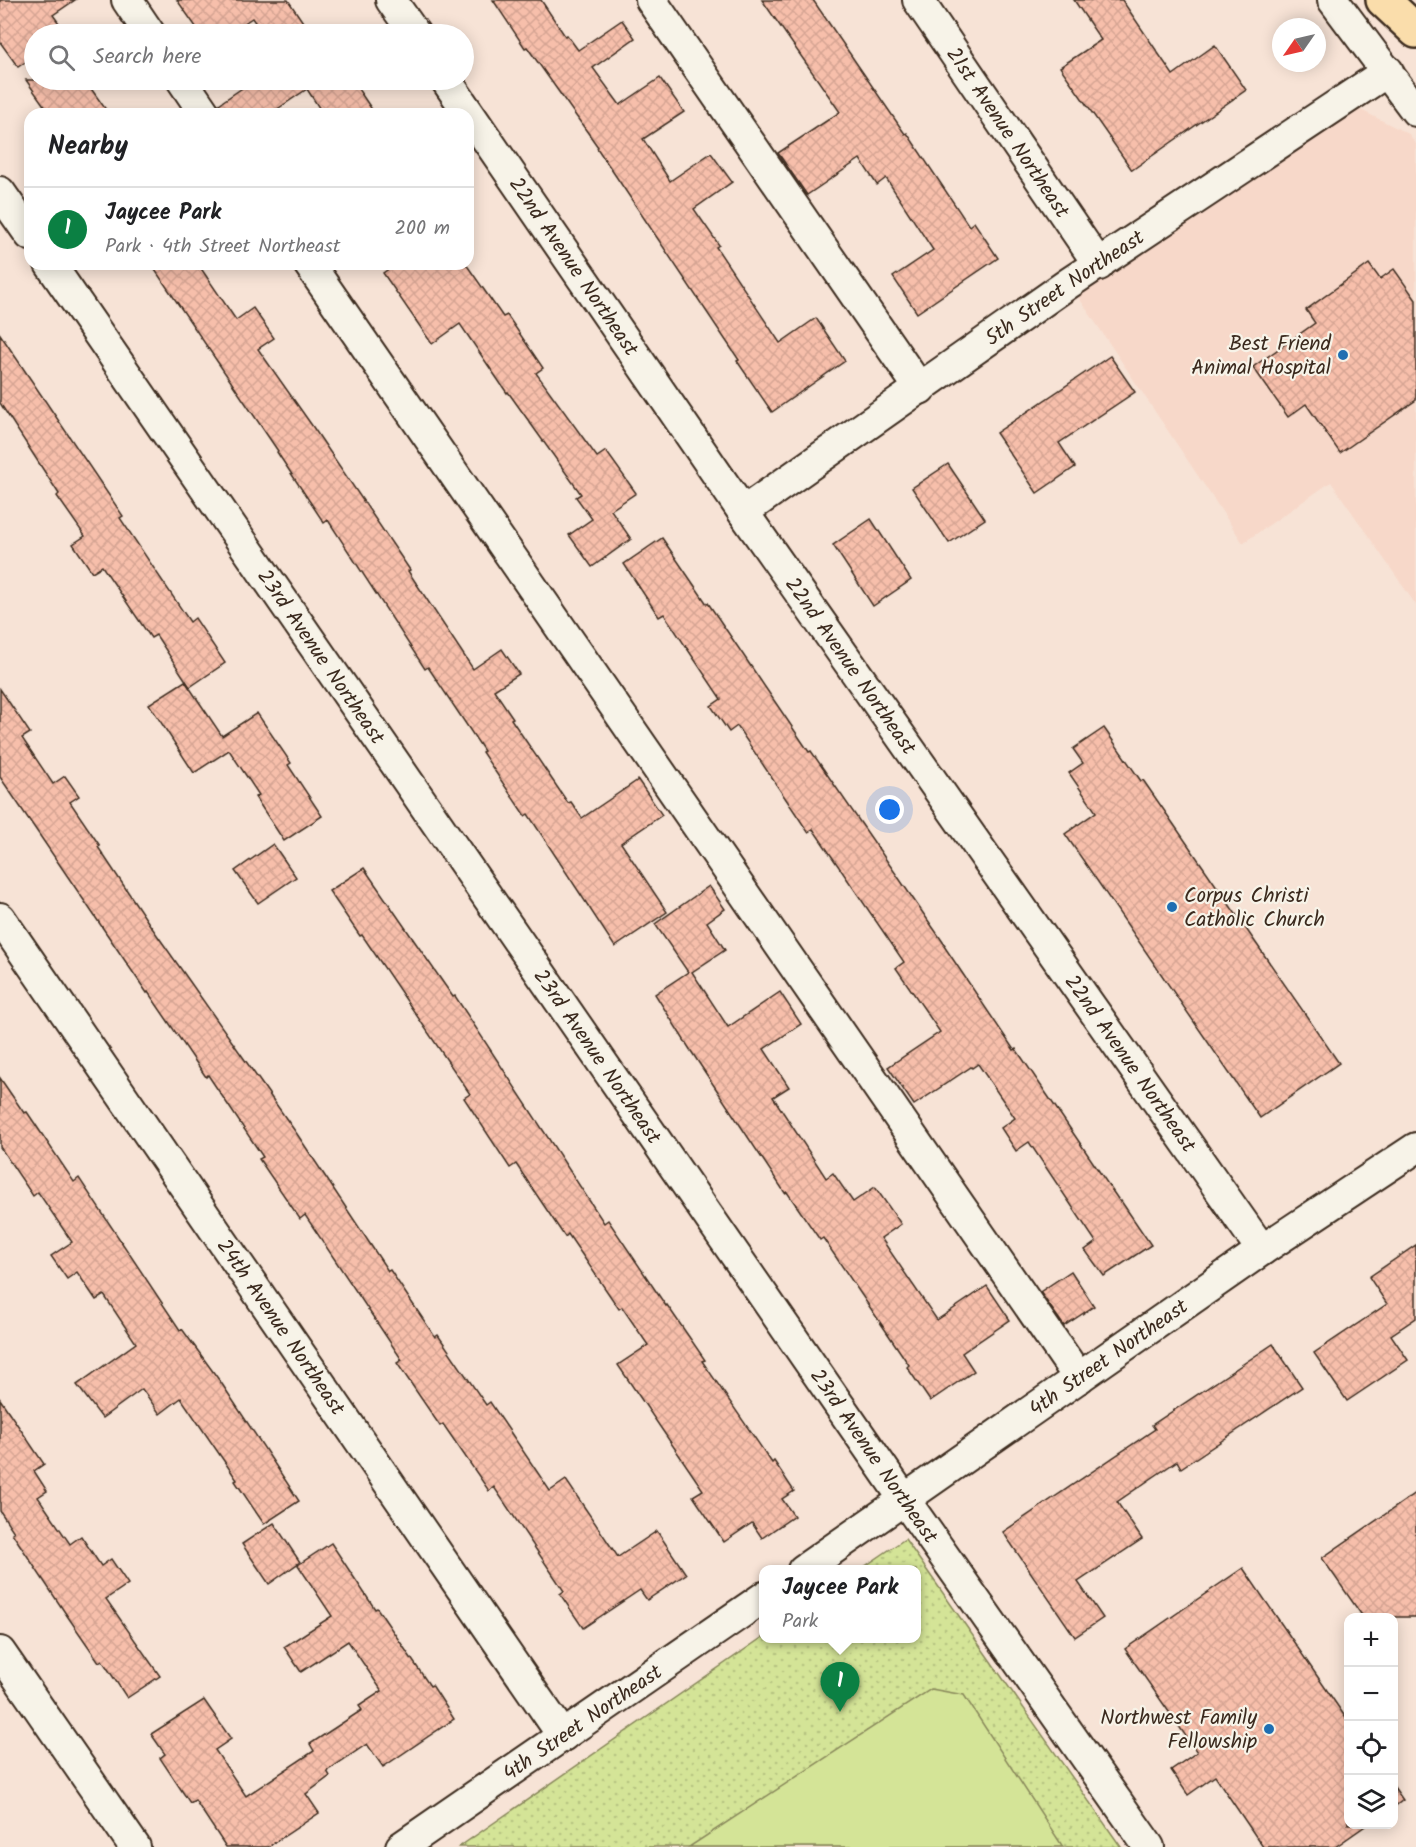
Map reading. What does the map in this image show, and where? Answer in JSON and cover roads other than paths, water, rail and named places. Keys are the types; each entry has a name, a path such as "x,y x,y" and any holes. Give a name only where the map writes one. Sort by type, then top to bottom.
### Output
{"highway":[{"path":"1383,0 1416,31"}],"street":[{"path":"127,0 143,24"},
{"path":"391,0 408,24"},
{"path":"651,0 920,388"},
{"name":"21st Avenue Northeast","path":"918,0 1099,265"},
{"path":"1333,0 1416,111"},
{"name":"5th Street Northeast","path":"743,512 1069,283 1388,71"},
{"path":"189,90 201,108"},
{"name":"22nd Avenue Northeast","path":"453,90 465,108"},
{"name":"22nd Avenue Northeast","path":"474,121 743,512 1262,1250"},
{"path":"0,192 24,226"},
{"name":"23rd Avenue Northeast","path":"54,270 904,1499 1149,1847"},
{"path":"313,270 1078,1378"},
{"name":"24th Avenue Northeast","path":"0,918 563,1736"},
{"name":"4th Street Northeast","path":"809,1565 1262,1250 1416,1148"},
{"name":"4th Street Northeast","path":"401,1847 759,1600"},
{"path":"0,1652 135,1847"}],"place":[{"name":"Best Friend Animal Hospital","path":"1343,355"},
{"name":"Corpus Christi Catholic Church","path":"1172,907"},
{"name":"Jaycee Park","path":"840,1712"},
{"name":"Northwest Family Fellowship","path":"1269,1729"}]}
